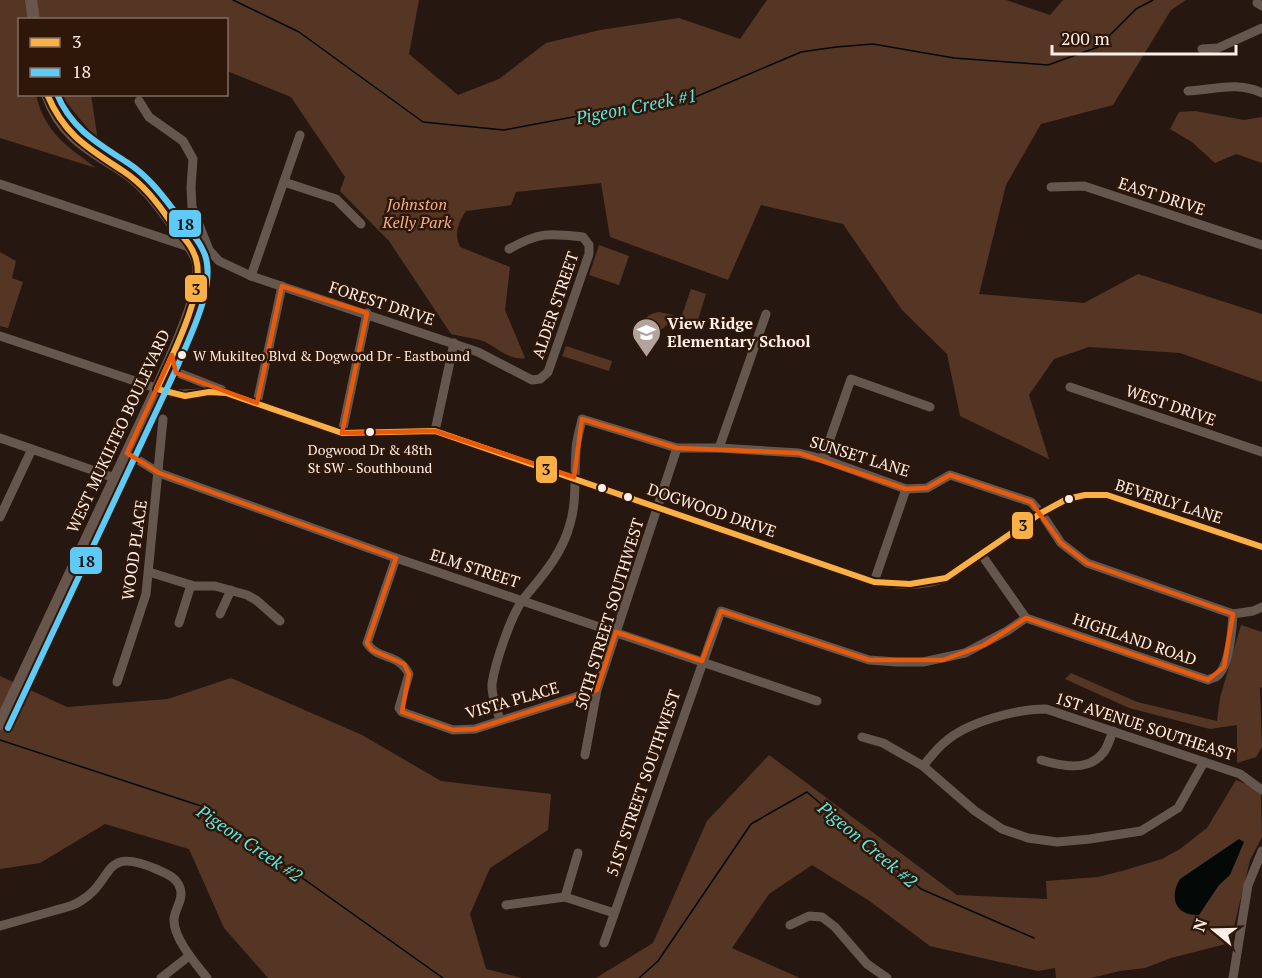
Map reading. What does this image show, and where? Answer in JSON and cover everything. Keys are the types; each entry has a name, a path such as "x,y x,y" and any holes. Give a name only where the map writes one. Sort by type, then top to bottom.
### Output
{"main road":[{"path":"31,0 34,18"},
{"name":"WEST MUKILTEO BOULEVARD","path":"0,724 157,389 199,280 196,258 147,192 125,172 86,149 64,126 52,108 48,96"}],"street":[{"path":"1202,50 1218,48 1262,28"},
{"path":"1188,91 1233,86 1262,93"},
{"name":"FOREST DRIVE","path":"139,101 149,117 183,141 193,159 192,207 209,250 219,261 251,276 478,352 532,380"},
{"path":"251,276 300,135"},
{"path":"284,182 336,199 361,224"},
{"path":"0,184 189,247"},
{"name":"EAST DRIVE","path":"1051,187 1084,186 1262,245"},
{"name":"ALDER STREET","path":"509,249 530,237 546,234 583,237 589,245 590,254 548,372 540,379 532,380"},
{"path":"257,403 282,286"},
{"path":"342,433 367,313"},
{"path":"719,448 766,314"},
{"name":"DOGWOOD DRIVE","path":"0,336 157,389 185,396 213,392 226,393 342,433 435,431 874,582"},
{"path":"435,431 454,343"},
{"path":"172,355 172,366 176,372 217,387 226,393"},
{"path":"823,459 851,379 930,406"},
{"name":"WEST DRIVE","path":"1070,387 1262,452"},
{"name":"WOOD PLACE","path":"117,682 140,613 149,572 164,419"},
{"name":"SUNSET LANE","path":"574,477 576,447 582,419 677,448 800,453 906,489 927,488 951,475 1031,502 1061,543 1087,563 1233,614"},
{"path":"0,438 115,478"},
{"name":"50TH STREET SOUTHWEST","path":"585,755 597,690 677,448"},
{"path":"0,517 32,449"},
{"name":"ELM STREET","path":"127,453 159,473 396,558 818,701"},
{"path":"500,720 492,686 509,628 523,600 538,584 563,545 574,501 574,477"},
{"path":"874,582 906,489"},
{"name":"BEVERLY LANE","path":"874,582 908,586 946,578 1041,513 1067,499 1085,495 1107,495 1262,548"},
{"path":"981,554 1026,618"},
{"name":"VISTA PLACE","path":"396,558 367,643 372,650 404,664 409,674 399,708 402,712 453,730 475,729 597,690"},
{"path":"149,572 191,585 231,590 256,600 280,621"},
{"path":"179,623 191,585"},
{"path":"220,614 231,590"},
{"path":"1233,614 1262,607"},
{"name":"51ST STREET SOUTHWEST","path":"604,943 721,611 869,660 923,662 944,660 975,649 1007,632 1026,618"},
{"name":"HIGHLAND ROAD","path":"1026,618 1208,680 1217,676 1224,667 1231,638 1233,614"},
{"name":"1ST AVENUE SOUTHEAST","path":"923,766 945,741 963,730 1028,709 1046,708 1240,774 1262,790"},
{"path":"1041,760 1059,766 1078,766 1094,762 1105,752 1113,731"},
{"path":"862,736 883,743 923,766 975,812 1002,830 1028,838 1057,842 1141,831 1178,808 1204,762"},
{"path":"1233,978 1248,885 1262,851"},
{"path":"564,897 578,853"},
{"path":"0,926 77,904 89,896 112,865 122,860 136,861 175,878 181,888 180,901 174,918 177,932 189,956 207,978"},
{"path":"506,904 564,897 614,913"},
{"path":"790,925 809,916 822,917 867,964 887,978"},
{"path":"161,978 189,956"}],"highlighted area":[{"path":"282,286 367,313 342,433 435,431 574,477 582,419 677,448 799,453 906,489 927,488 950,475 1031,502 1061,543 1087,563 1233,614 1224,667 1208,680 1026,618 984,645 943,660 869,660 721,611 702,661 616,632 597,690 475,729 453,730 402,712 409,674 404,664 372,650 367,643 396,558 159,473 127,453 172,355 176,373 257,403"}],"green space":[{"name":"Johnston Kelly Park","path":"0,0 419,0 409,54 458,95 499,79 546,43 600,30 679,18 740,39 767,0 1006,0 1050,15 1063,0 1186,0 1171,10 1113,105 1041,124 1006,185 979,294 1084,303 1138,274 1262,314 1262,382 1180,353 1089,347 1054,359 1029,395 1049,459 960,416 947,354 902,310 843,224 761,205 728,280 610,237 601,183 516,192 511,205 466,211 461,220 457,233 460,247 510,267 505,310 525,358 516,358 481,340 451,334 389,241 340,191 345,177 291,97 228,71 228,18 18,18 18,96 36,96 45,119 58,138 96,168 0,138"},
{"path":"91,96 98,141 62,97"},
{"path":"1195,111 1244,120 1262,117 1262,163 1236,154 1215,163 1192,142 1170,129 1179,112"},
{"path":"599,245 629,256 619,285 589,275"},
{"path":"0,252 16,261 12,278 23,282 8,328 0,326"},
{"path":"691,289 706,294 697,323 681,318"},
{"path":"659,312 673,315 663,328 655,331 638,330 646,318"},
{"path":"566,346 612,361 609,371 562,356"},
{"path":"1241,625 1262,632 1262,687 1260,688 1262,747 1256,757 1237,763 1237,725 1210,729 1129,708 1065,679 1071,673 1137,702 1217,721 1220,698"},
{"path":"0,676 67,707 168,699 231,678 362,735 441,781 551,794 548,830 490,868 470,914 486,969 522,978 268,978 224,928 189,849 105,824 40,863 0,869"},
{"path":"769,755 957,895 1047,899 1046,881 1098,877 1162,859 1180,849 1207,828 1236,780 1251,786 1261,795 1262,837 1250,860 1230,943 1171,958 1145,968 1091,978 1056,978 1055,968 1038,971 930,946 868,900 812,865 769,894 732,948 800,978 596,978 653,943 707,821"}],"shaded area":[{"path":"1239,839 1244,842 1230,875 1219,885 1199,915 1180,909 1176,904 1175,892 1180,879"}],"waterway":[{"name":"Pigeon Creek #1","path":"233,0 299,32 423,122 504,130 610,110 693,98 801,52 836,47 873,44 954,58 1048,65 1098,47 1136,9 1153,0"},
{"name":"Pigeon Creek #2","path":"0,740 201,806 443,978"},
{"name":"Pigeon Creek #2","path":"639,978 658,961 751,824 807,792 921,889 1034,938"}],"transit line":[{"name":"3","path":"48,96 69,130 143,188 192,248 198,273 192,306 157,389 185,396 209,392 226,393 342,433 435,431 874,582 910,584 946,578 1041,513 1067,499 1085,495 1107,495 1262,547"},
{"name":"18","path":"8,728 178,365 195,326 207,281 207,267 202,249 165,199 142,174 96,142 78,126 58,96"}],"place":[{"name":"W Mukilteo Blvd & Dogwood Dr - Eastbound","path":"182,355"},
{"name":"View Ridge Elementary School","path":"646,358"},
{"name":"Dogwood Dr & 48th St SW - Southbound","path":"370,432"}]}
